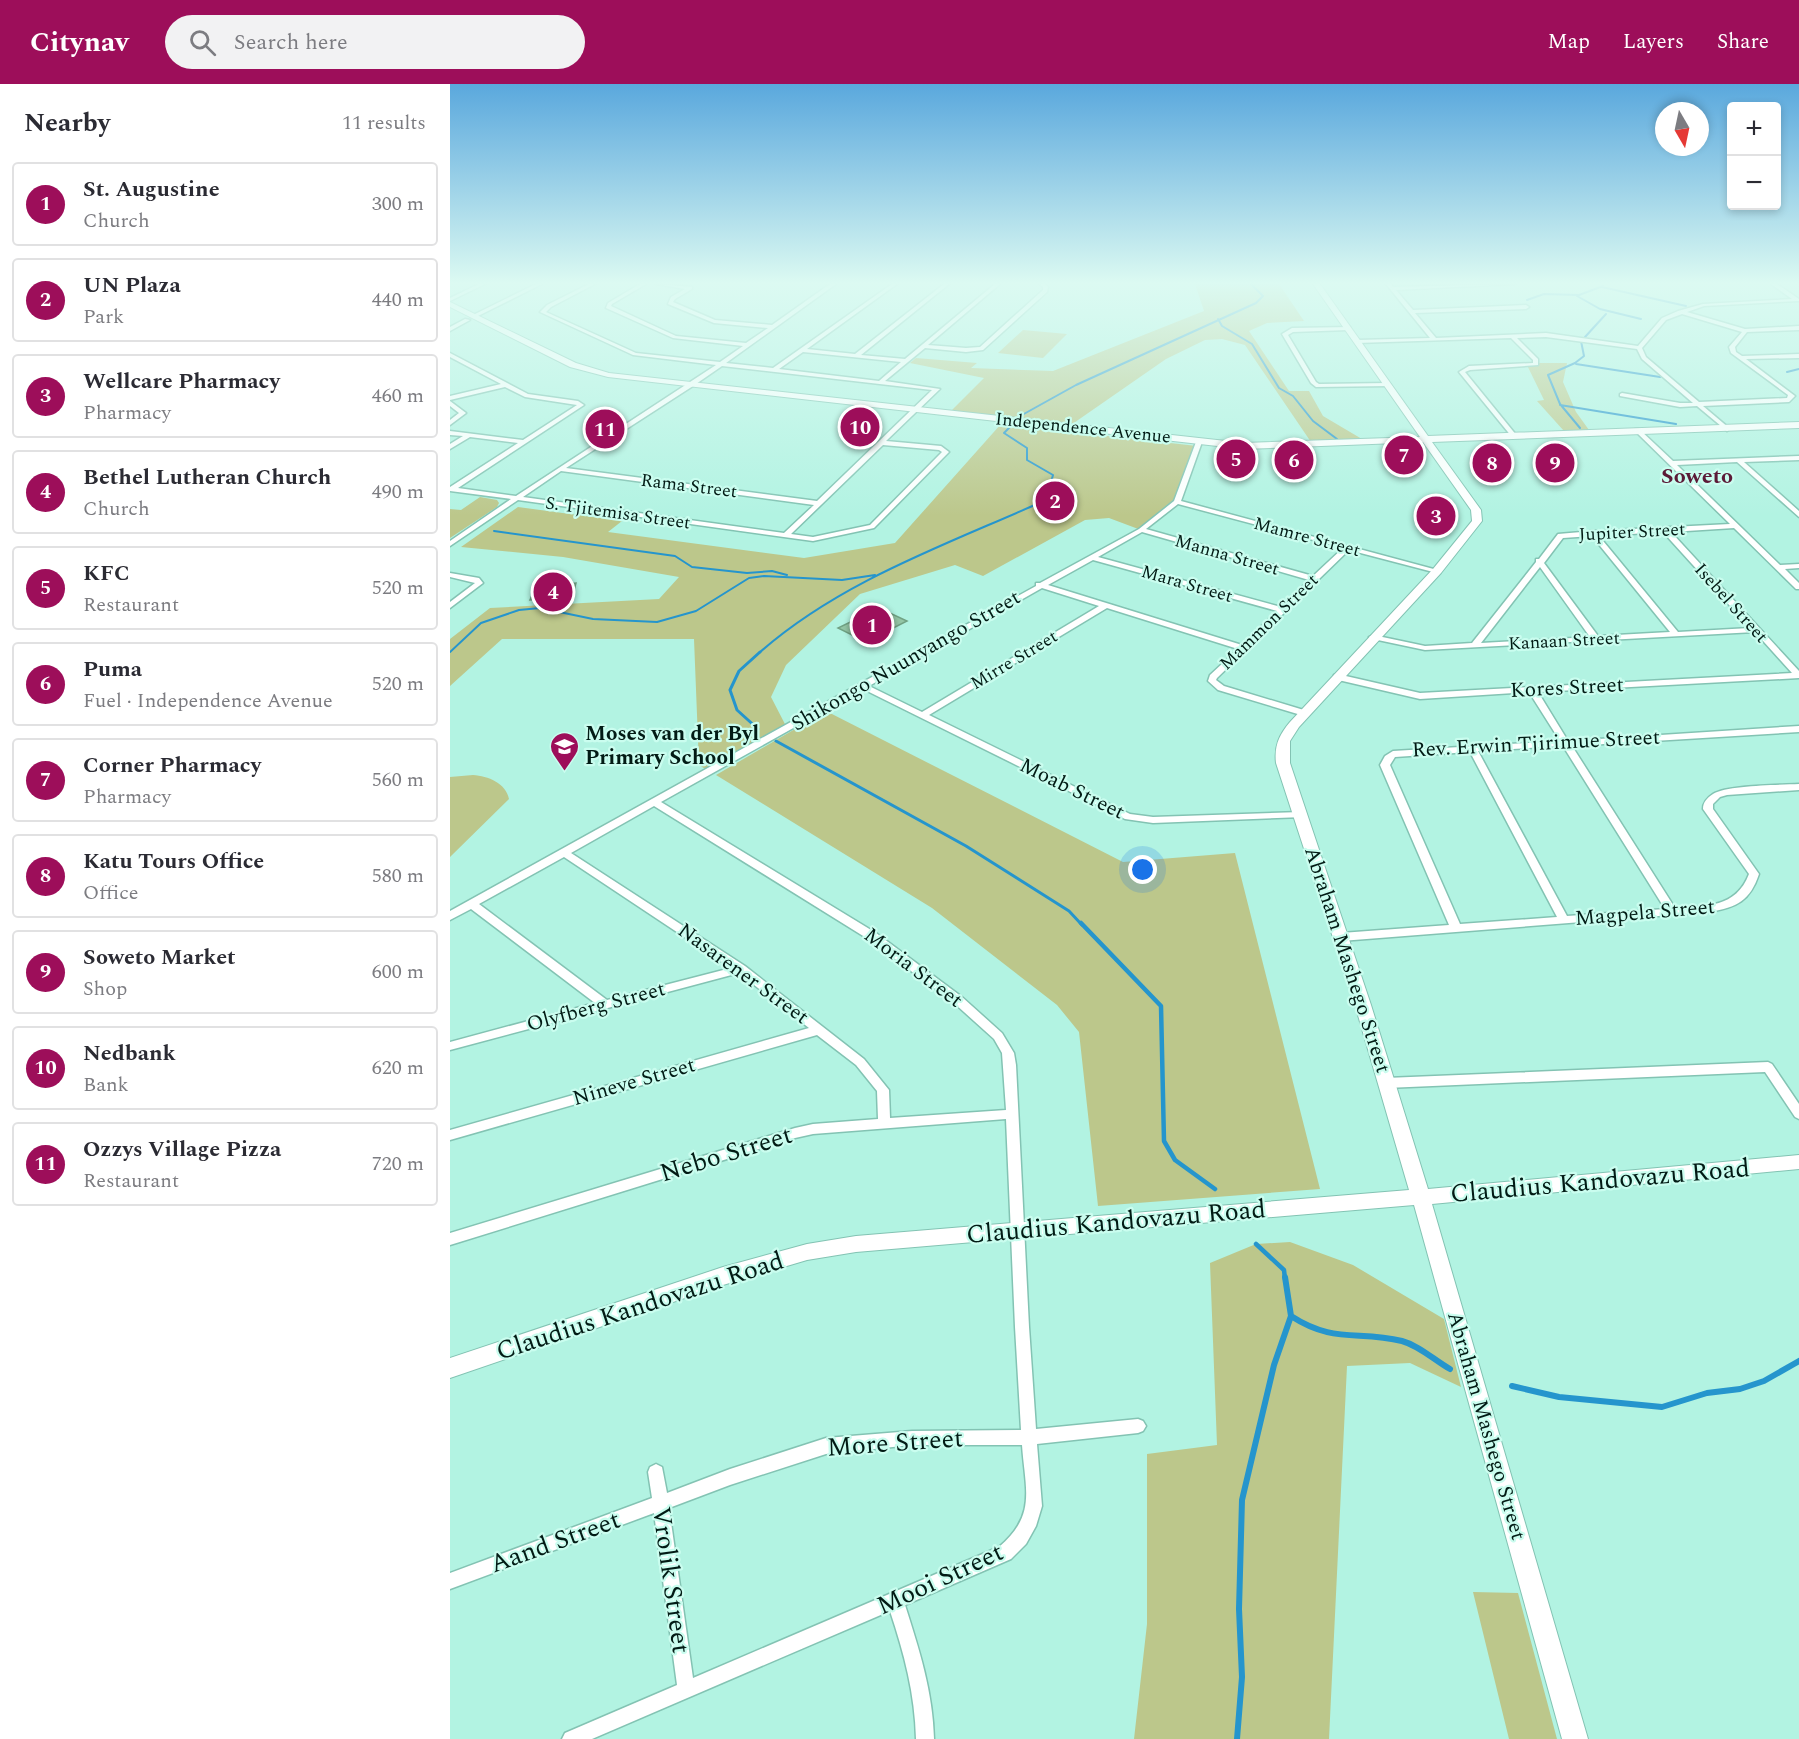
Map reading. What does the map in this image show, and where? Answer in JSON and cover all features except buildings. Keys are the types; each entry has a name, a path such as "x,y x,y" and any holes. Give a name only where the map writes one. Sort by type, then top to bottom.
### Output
{"main road":[{"name":"Independence Avenue","path":"553,361 575,373 601,379 914,412 1247,451 1799,425"},
{"name":"Abraham Mashego Street","path":"1371,361 1476,510 1477,520 1437,571 1304,713 1284,737 1281,750 1283,763 1341,937 1421,1197 1575,1739"},
{"name":"Independence Avenue","path":"1427,443 1519,436 1640,433"},
{"name":"Claudius Kandovazu Road","path":"450,1368 723,1276 807,1252 855,1244 1421,1197 1799,1162"}],"street":[{"path":"451,489 581,405 529,397 462,361"},
{"path":"696,361 938,389 883,443 817,502 815,508 786,536"},
{"path":"451,542 723,361"},
{"path":"775,369 786,361"},
{"path":"882,381 905,361"},
{"path":"1302,361 1318,386 1388,385"},
{"path":"1519,436 1462,372 1469,368 1536,364 1536,361"},
{"path":"1648,361 1729,428"},
{"path":"1622,395 1671,405 1778,401 1791,398 1790,394 1745,361"},
{"path":"450,398 506,385"},
{"path":"450,403 464,412 450,423"},
{"path":"450,433 525,442"},
{"path":"1640,433 1799,587"},
{"path":"450,447 469,435"},
{"name":"S. Tjitemisa Street","path":"451,489 813,539 872,527 946,452 941,448 883,443"},
{"path":"1177,502 1198,444"},
{"path":"1672,463 1799,458"},
{"path":"1738,460 1799,515"},
{"name":"Rama Street","path":"560,469 817,502"},
{"name":"Mamre Street","path":"1177,502 1437,571"},
{"name":"Shikongo Nuunyango Street","path":"450,916 1141,530 1177,502"},
{"name":"Jupiter Street","path":"1474,646 1561,536 1736,526"},
{"name":"Manna Street","path":"1141,530 1314,579"},
{"name":"Isebel Street","path":"1665,530 1798,675"},
{"path":"1593,533 1676,634"},
{"name":"Mammon Street","path":"1304,713 1215,685 1212,681 1215,674 1348,547"},
{"name":"Mara Street","path":"1091,557 1282,610"},
{"path":"1539,561 1596,639"},
{"path":"1779,567 1799,566"},
{"path":"450,575 476,580 479,583 450,606"},
{"path":"1039,585 1243,648"},
{"name":"Mirre Street","path":"923,715 1105,606"},
{"name":"Kanaan Street","path":"1373,637 1421,648 1755,630"},
{"name":"Kores Street","path":"1337,677 1412,696 1798,675"},
{"name":"Moab Street","path":"861,686 1128,818 1153,820 1301,815"},
{"path":"1532,690 1672,912"},
{"name":"Rev. Erwin Tjirimue Street","path":"1456,928 1386,761 1393,754 1799,729"},
{"path":"1472,748 1564,920"},
{"name":"Magpela Street","path":"1341,937 1672,912 1716,908 1732,904 1740,898 1752,882 1754,874 1708,809 1708,803 1711,799 1726,792 1799,787"},
{"name":"Moria Street","path":"654,802 872,936 998,1036 1008,1053 1017,1231"},
{"name":"Nasarener Street","path":"565,853 741,969 860,1062 884,1090 884,1124"},
{"path":"473,905 604,1005"},
{"name":"Olyfberg Street","path":"450,1046 741,969"},
{"name":"Nineve Street","path":"450,1135 819,1030"},
{"path":"1386,1083 1768,1067 1799,1114"},
{"name":"Nebo Street","path":"450,1239 795,1133 1011,1114"},
{"name":"Mooi Street","path":"571,1739 1005,1553 1020,1540 1030,1522 1034,1506 1017,1231"},
{"name":"More Street","path":"660,1503 730,1477 826,1446 912,1437 1030,1437 1138,1426"},
{"name":"Vrolik Street","path":"656,1472 686,1689"},
{"name":"Aand Street","path":"450,1581 660,1503"},
{"path":"895,1601 916,1666 923,1697 925,1739"}],"green space":[{"path":"955,361 977,363 971,368 1053,371 1078,361 1163,361 1068,427 949,413 984,378 910,363"},
{"path":"1256,361 1269,361 1289,391 1309,391 1323,416 1367,442 1313,445"},
{"path":"1526,363 1567,363 1563,382 1576,412 1589,430 1564,431 1537,401 1544,400"},
{"path":"1001,424 1197,446 1179,499 1141,530 1109,518 1085,520 983,576 955,565 860,594 786,665 771,697 787,728 710,772 699,765 694,639 502,639 450,686 450,639 490,608 659,599 679,577 563,557 461,547 518,507 622,521 608,532 804,558 895,543"},
{"path":"480,497 497,500 499,503 497,507 450,538 450,509 461,510"},
{"path":"826,711 1123,862 1235,853 1320,1189 1098,1206 1079,1032 1057,1005 932,908 716,775"},
{"path":"473,775 496,781 507,793 509,799 450,857 450,777"},
{"path":"1290,1242 1353,1265 1444,1319 1461,1387 1410,1363 1347,1366 1329,1739 1134,1739 1147,1624 1147,1454 1217,1445 1210,1263 1256,1244"},
{"path":"1473,1592 1518,1593 1557,1739 1509,1739"}],"waterway":[{"path":"759,653 824,605 860,585 933,549 1046,500 1053,475 1027,460 1027,448 1004,433 1022,415 1076,385 1128,361"},
{"path":"1263,361 1279,388 1293,396 1313,421 1337,439"},
{"path":"1561,405 1548,375 1577,361"},
{"path":"1576,364 1660,377"},
{"path":"1787,372 1799,369"},
{"path":"1561,405 1676,424"},
{"path":"1561,405 1580,428"},
{"path":"494,531 675,556 692,567 747,573 772,571 787,575"},
{"path":"450,652 481,623 519,610 540,608 593,619 657,622 696,611 749,578 764,576 842,580 875,575"},
{"path":"758,729 737,710 730,690 739,671 760,652"},
{"path":"776,741 966,846 1069,911 1082,925"},
{"path":"1081,923 1161,1006 1164,1141 1175,1160 1215,1189"},
{"path":"1256,1244 1284,1270 1285,1279"},
{"path":"1285,1277 1291,1316"},
{"path":"1237,1739 1242,1677 1239,1609 1242,1500 1274,1365 1291,1316"},
{"path":"1291,1316 1306,1325 1333,1333 1386,1338 1409,1343 1450,1369"},
{"path":"1512,1386 1559,1397 1662,1407 1707,1393 1740,1389 1764,1381 1799,1361"}],"place":[{"name":"Nedbank","path":"860,427"},
{"name":"Ozzys Village Pizza","path":"605,429"},
{"name":"Corner Pharmacy","path":"1404,455"},
{"name":"KFC","path":"1236,459"},
{"name":"Puma","path":"1294,460"},
{"name":"Katu Tours Office","path":"1492,463"},
{"name":"Soweto Market","path":"1555,463"},
{"name":"UN Plaza","path":"1055,501"},
{"name":"Wellcare Pharmacy","path":"1436,516"},
{"name":"Bethel Lutheran Church","path":"553,592"},
{"name":"St. Augustine","path":"872,625"},
{"name":"Moses van der Byl Primary School","path":"564,772"}],"district":[{"name":"Soweto","path":"1697,476"}]}
